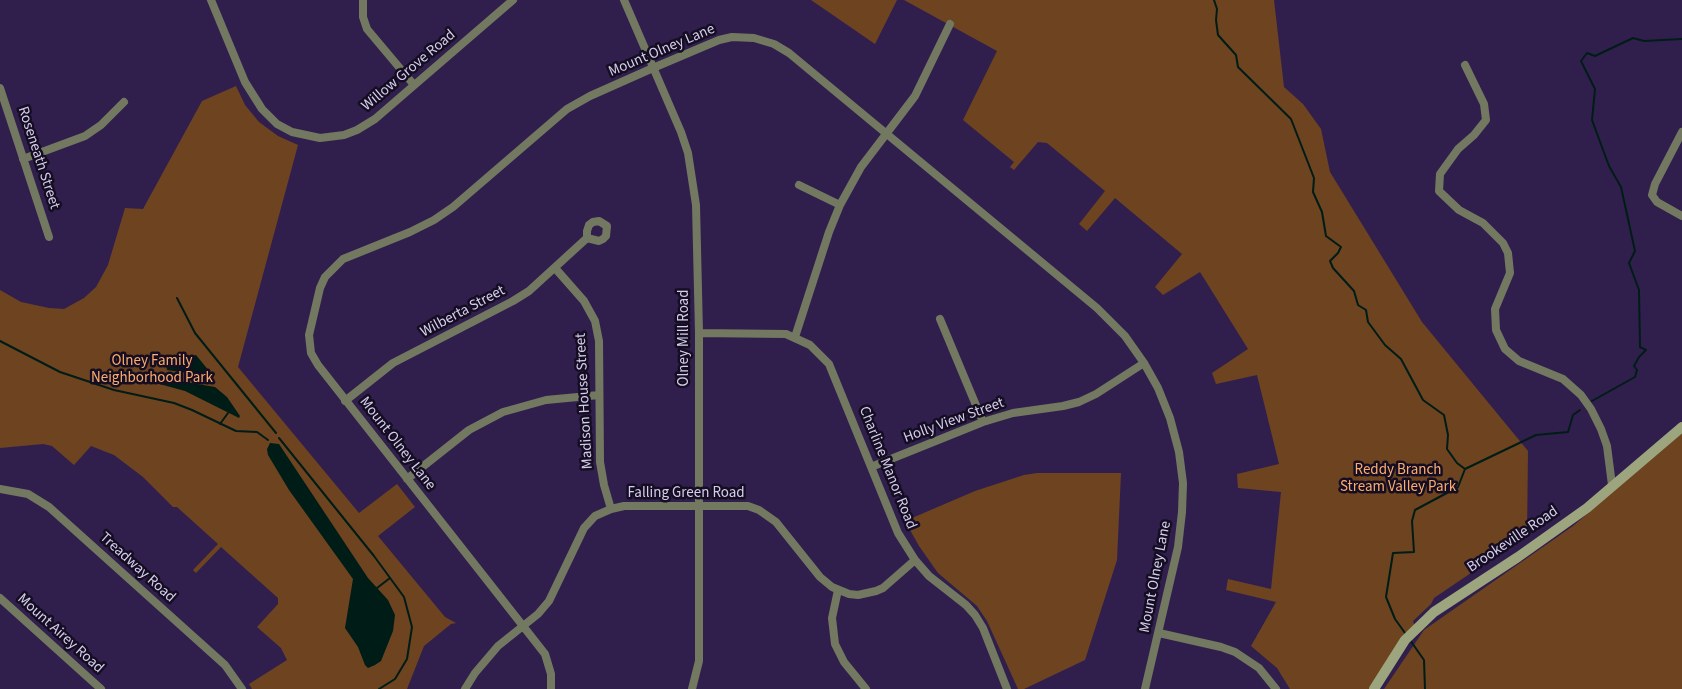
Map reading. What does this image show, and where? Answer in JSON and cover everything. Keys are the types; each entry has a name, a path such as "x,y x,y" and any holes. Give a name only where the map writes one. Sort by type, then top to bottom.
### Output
{"street":[{"name":"Willow Grove Road","path":"211,0 245,82 256,101 277,124 292,132 320,138 335,137 357,130 375,119 513,0"},
{"path":"363,0 363,17 367,29 414,85"},
{"name":"Olney Mill Road","path":"624,0 681,132 688,153 696,205 699,333 699,661 692,689"},
{"path":"795,337 840,205 861,167 915,96 950,24"},
{"name":"Mount Olney Lane","path":"551,689 549,664 545,654 345,401 311,353 309,335 320,288 325,277 337,263 410,232 453,207 567,110 590,96 719,40 732,37 754,38 780,47 1097,308 1125,336 1144,363 1158,388 1170,418 1179,452 1183,483 1178,547 1145,689"},
{"path":"1465,65 1484,104 1486,120 1458,149 1440,174 1439,191 1459,210 1483,223 1503,243 1508,253 1510,273 1495,309 1496,330 1505,349 1519,361 1563,379 1581,395 1591,409 1607,446 1612,485"},
{"name":"Roseneath Street","path":"0,88 49,237"},
{"path":"23,159 85,136 101,125 123,102"},
{"path":"1682,132 1655,184 1652,195 1657,202 1682,216"},
{"path":"799,185 840,205"},
{"name":"Wilberta Street","path":"345,401 393,363 513,302 587,238"},
{"name":"Madison House Street","path":"555,268 584,301 595,321 599,341 600,462 611,509"},
{"path":"940,319 983,422"},
{"name":"Charline Manor Road","path":"699,333 778,333 795,337 817,350 829,364 898,533 915,560 929,576 966,604 975,615 983,628 1007,689"},
{"name":"Holly View Street","path":"871,467 983,422 1013,413 1080,402 1144,363"},
{"path":"407,479 469,430 503,412 546,400 599,395"},
{"name":"Brookeville Road","path":"1374,689 1405,640 1444,604 1518,557 1587,508 1682,427"},
{"name":"Treadway Road","path":"0,489 28,494 49,507 225,665 242,689"},
{"name":"Falling Green Road","path":"465,689 475,672 498,646 538,614 549,601 584,528 596,516 611,509 624,506 748,506 769,515 820,576 838,590"},
{"path":"866,689 844,662 835,644 832,618 838,590 858,595 876,591 883,588 915,560"},
{"name":"Mount Airey Road","path":"0,598 101,689"},
{"path":"1159,633 1221,646 1235,652 1259,668 1276,689"}],"green space":[{"path":"811,0 897,0 875,44"},
{"name":"Reddy Branch Stream Valley Park","path":"904,0 1274,0 1284,87 1303,104 1321,129 1330,172 1422,322 1528,451 1527,535 1434,598 1431,604 1413,621 1415,627 1373,689 1290,689 1277,668 1251,646 1276,602 1226,590 1228,579 1271,589 1281,492 1238,488 1237,474 1279,464 1257,375 1216,384 1212,373 1248,349 1200,272 1163,295 1155,287 1182,254 1115,198 1087,231 1079,224 1105,191 1047,143 1038,142 1014,170 1010,167 1014,162 963,120 997,51"},
{"name":"Olney Family Neighborhood Park","path":"236,86 245,105 259,122 278,136 298,145 238,367 359,513 397,484 415,507 378,536 445,617 456,623 451,624 424,646 407,689 252,689 249,684 287,660 281,648 257,627 278,604 278,598 221,547 196,573 193,570 218,544 177,507 173,507 143,477 114,455 91,446 74,465 52,446 43,444 0,448 0,290 21,302 49,308 64,309 84,298 96,287 108,265 125,208 143,209 202,101"},
{"path":"1682,433 1682,689 1384,689 1424,630 1573,526"},
{"path":"1037,473 1121,473 1117,560 1085,660 1024,689 1018,689 987,621 977,606 938,573 905,521 975,491"}],"shaded area":[{"path":"196,355 214,377 167,370 166,365"},
{"path":"138,374 215,387 227,397 240,416 239,418 185,391 134,377"},
{"path":"270,443 279,444 368,578 388,600 395,615 393,631 381,661 375,665 368,668 365,665 358,647 345,628 353,579 289,490 268,455 267,449"}],"waterway":[{"path":"1214,0 1217,9 1218,35 1236,55 1238,67 1291,119 1314,178 1313,192 1322,212 1326,236 1341,247 1330,261 1333,268 1354,291 1358,305 1366,310 1368,322 1385,345 1401,359 1423,400 1444,415 1448,435 1447,449 1457,463 1465,469"},
{"path":"1592,401 1635,377 1637,370 1634,366 1646,350 1640,347 1639,290 1629,263 1635,251 1621,187 1609,166 1592,120 1595,89 1581,61 1587,53 1595,56 1633,38 1644,41 1682,39"},
{"path":"177,298 195,333 276,433"},
{"path":"0,341 60,372 114,390 174,403 236,431 257,432 268,440"},
{"path":"1405,633 1395,619 1386,597 1393,553 1414,552 1412,521 1415,510 1458,487 1465,469 1536,435 1568,432 1573,415 1580,410"},
{"path":"220,424 228,413"},
{"path":"279,438 404,597 412,627 407,659 395,679 379,689"},
{"path":"377,588 390,578"},
{"path":"1410,640 1424,660 1425,689"}]}
